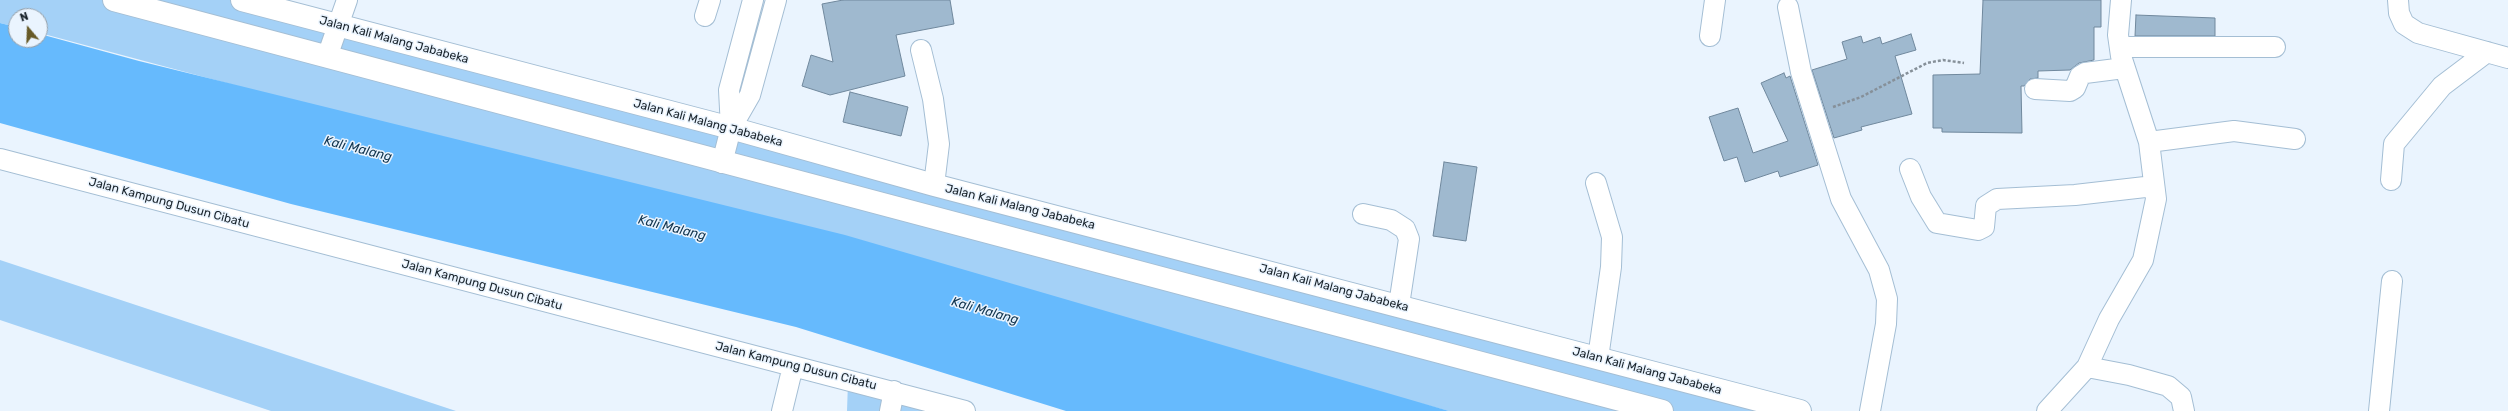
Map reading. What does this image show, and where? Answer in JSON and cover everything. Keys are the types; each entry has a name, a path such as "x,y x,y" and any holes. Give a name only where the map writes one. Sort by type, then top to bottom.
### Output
{"main road":[{"path":"114,0 1662,411"},
{"name":"Jalan Kali Malang Jababeka","path":"242,0 730,128 934,185 1399,305 1800,411"}],"street":[{"path":"327,57 347,0"},
{"path":"722,162 730,128 729,90 753,0"},
{"path":"730,128 750,95 776,0"},
{"path":"1710,36 1716,0"},
{"path":"2047,411 2086,367 2109,319 2143,260 2156,199 2149,142 2124,68 2120,47 2118,35 2121,0"},
{"path":"2398,0 2399,13 2404,24 2418,33 2508,58"},
{"path":"1788,7 1801,72 1841,199 1879,270 1887,299 1886,324 1870,411"},
{"path":"2120,47 2275,47"},
{"path":"921,50 933,98 939,144 934,185"},
{"path":"2391,180 2394,144 2442,86 2487,52"},
{"path":"2035,89 2070,91 2075,88 2080,76 2085,73 2124,68"},
{"path":"2149,142 2234,131 2295,139"},
{"name":"Jalan Kampung Dusun Cibatu","path":"0,159 792,366 894,391 965,411"},
{"path":"1910,169 1921,197 1937,223 1978,230 1984,227 1986,206 1997,199 2075,195 2154,186"},
{"path":"1596,184 1612,237 1611,266 1598,358"},
{"path":"1363,214 1391,220 1405,229 1409,238 1399,305"},
{"path":"2379,411 2392,281"},
{"path":"782,411 792,366"},
{"path":"2086,367 2128,375 2168,386 2181,397 2184,411"},
{"path":"890,411 894,391"}],"path":[{"path":"1848,103 1927,63 1948,60 1964,63"}],"shaded area":[{"path":"0,0 242,0 1798,411 1449,411 48,35 48,8 8,8 8,25 0,23"},
{"path":"0,260 456,411 271,411 0,320"},
{"path":"848,382 970,411 847,411"}],"water":[{"name":"Kali Malang","path":"0,23 8,25 8,48 48,48 48,36 139,61 845,235 1449,411 1066,411 796,327 291,204 0,123"}],"building":[{"path":"843,0 950,0 954,24 896,35 905,76 830,95 802,86 811,55 833,62 822,4"},
{"path":"1983,0 2101,0 2101,27 2094,27 2094,60 2079,63 2070,70 2038,71 2038,78 2030,79 2024,86 2021,86 2022,133 1942,132 1942,128 1933,128 1933,75 1980,74"},
{"path":"2136,15 2215,18 2215,36 2135,36"},
{"path":"1911,34 1916,50 1895,56 1912,114 1861,127 1862,130 1834,138 1812,70 1847,59 1842,42 1861,36 1863,43 1880,37 1882,44"},
{"path":"1784,73 1786,78 1790,76 1818,165 1780,177 1778,171 1745,182 1737,157 1724,161 1709,117 1738,108 1753,153 1788,141 1761,83"},
{"path":"850,92 908,107 901,136 843,122"},
{"path":"1444,162 1477,167 1466,241 1433,236"}]}
